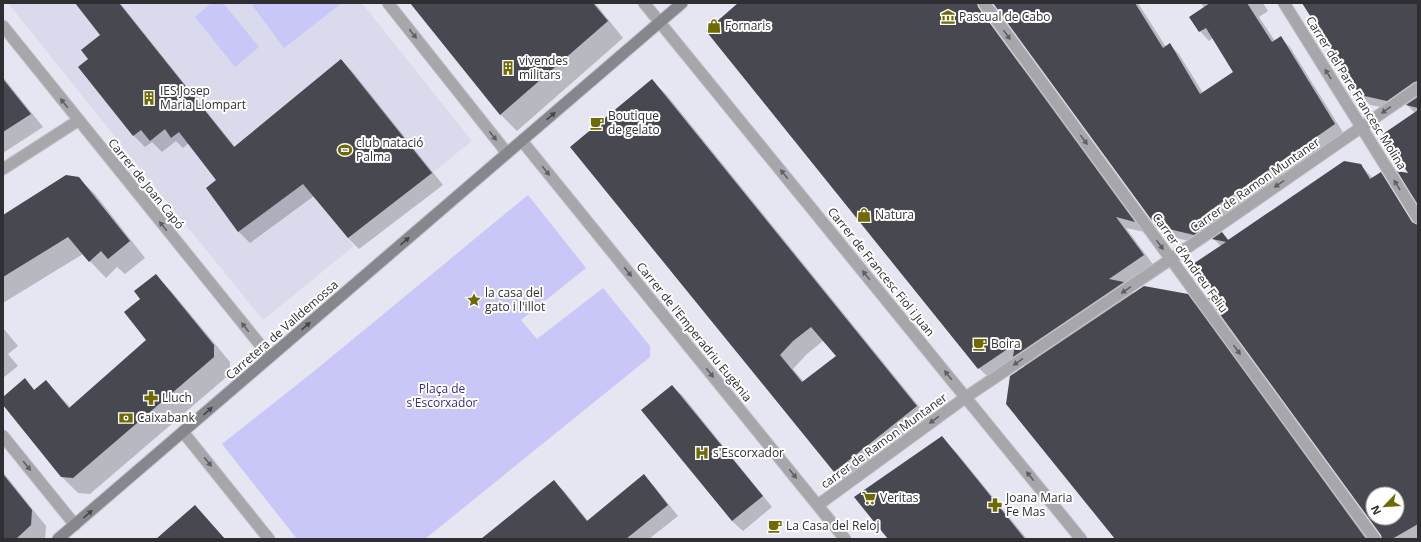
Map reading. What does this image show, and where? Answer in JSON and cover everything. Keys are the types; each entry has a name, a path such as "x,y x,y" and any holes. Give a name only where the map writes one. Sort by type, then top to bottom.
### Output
{"main road":[{"name":"Carretera de Valldemossa","path":"58,539 682,3"}],"street":[{"path":"388,3 507,154"},
{"name":"Carrer de Francesc Fiol i Juan","path":"644,3 1081,539"},
{"name":"Carrer d'Andreu Feliu","path":"984,3 1375,539"},
{"name":"Carrer del Pare Francesc Molina","path":"1284,3 1418,218"},
{"name":"Carrer de Joan Capó","path":"3,26 270,357"},
{"name":"Carrer de Ramon Muntaner","path":"966,397 1171,259 1418,88"},
{"path":"3,169 78,120"},
{"name":"Carrer de l'Emperadriu Eugènia","path":"522,141 845,539"},
{"name":"carrer de Ramon Muntaner","path":"818,505 966,397"},
{"path":"183,432 269,539"},
{"path":"3,436 75,525"}],"shaded area":[{"path":"8,3 362,3 472,141 432,173 341,59 257,128 354,246 263,320"}],"green space":[{"path":"211,3 223,3 259,47 235,67 195,17"},
{"path":"255,3 342,3 284,48 252,5"},
{"name":"Plaça de s'Escorxador","path":"528,195 586,268 521,320 537,339 603,288 650,346 650,357 425,539 297,539 222,444 318,368"}],"building":[{"path":"75,3 119,3 234,147 341,59 432,173 348,238 303,184 238,232 206,188 216,180 179,132 171,138 165,129 150,141 141,130 133,136 78,67 88,59 81,50 100,35"},
{"name":"vivendes militars","path":"410,3 593,3 608,21 500,115"},
{"path":"738,3 977,3 978,7 1135,222 1116,217 1144,255 1109,279 1124,282 1013,357 1015,344 978,369 706,31"},
{"path":"993,3 1135,3 1163,48 1170,43 1200,94 1233,72 1206,28 1199,32 1189,17 1210,3 1247,3 1272,42 1281,36 1335,124 1208,212 1214,220 1194,235 1156,226"},
{"path":"1302,3 1418,3 1418,81 1414,82 1387,101 1360,95"},
{"path":"3,79 31,114 3,132"},
{"path":"652,79 917,406 834,472 570,147","holes":["811,327 836,356 802,382 780,355 793,341"]},
{"path":"1418,97 1418,108 1406,105"},
{"path":"1418,110 1418,205 1397,171 1408,173 1383,134"},
{"path":"1344,161 1361,164 1370,179 1381,172 1412,222 1418,225 1418,524 1392,539 1382,539 1374,526 1405,526 1405,486 1365,486 1365,513 1208,298 1220,300 1193,264 1226,242 1212,239 1222,232 1228,240"},
{"path":"66,175 79,177 130,241 108,259 101,251 89,262 68,237 3,277 3,215"},
{"path":"156,274 214,345 214,357 73,478 61,477 3,405 3,397 25,378 34,390 46,380 69,408 146,340 124,312 140,299 134,291"},
{"path":"1144,286 1188,294 1366,539 1115,539 1006,404 1010,376"},
{"name":"s'Escorxador","path":"672,385 763,496 732,521 641,410"},
{"path":"942,436 1025,539 888,539 854,497"},
{"path":"3,474 32,510 31,525 16,539 3,539"},
{"path":"644,474 668,505 626,539 481,539 554,480 587,521"},
{"path":"195,505 225,539 156,539"}],"place":[{"name":"Pascual de Cabo","path":"948,17"},
{"name":"Fornaris","path":"714,26"},
{"name":"vivendes militars","path":"508,68"},
{"name":"IES Josep Maria Llompart","path":"149,98"},
{"name":"Boutique de gelato","path":"597,123"},
{"name":"club natació Palma","path":"345,150"},
{"name":"Natura","path":"864,215"},
{"name":"la casa del gato i l'illot","path":"474,300"},
{"name":"Boira","path":"980,344"},
{"name":"Lluch","path":"151,398"},
{"name":"Caixabank","path":"126,418"},
{"name":"s'Escorxador","path":"702,453"},
{"name":"Veritas","path":"869,498"},
{"name":"Joana Maria Fe Mas","path":"995,505"},
{"name":"La Casa del Reloj","path":"775,526"}]}
